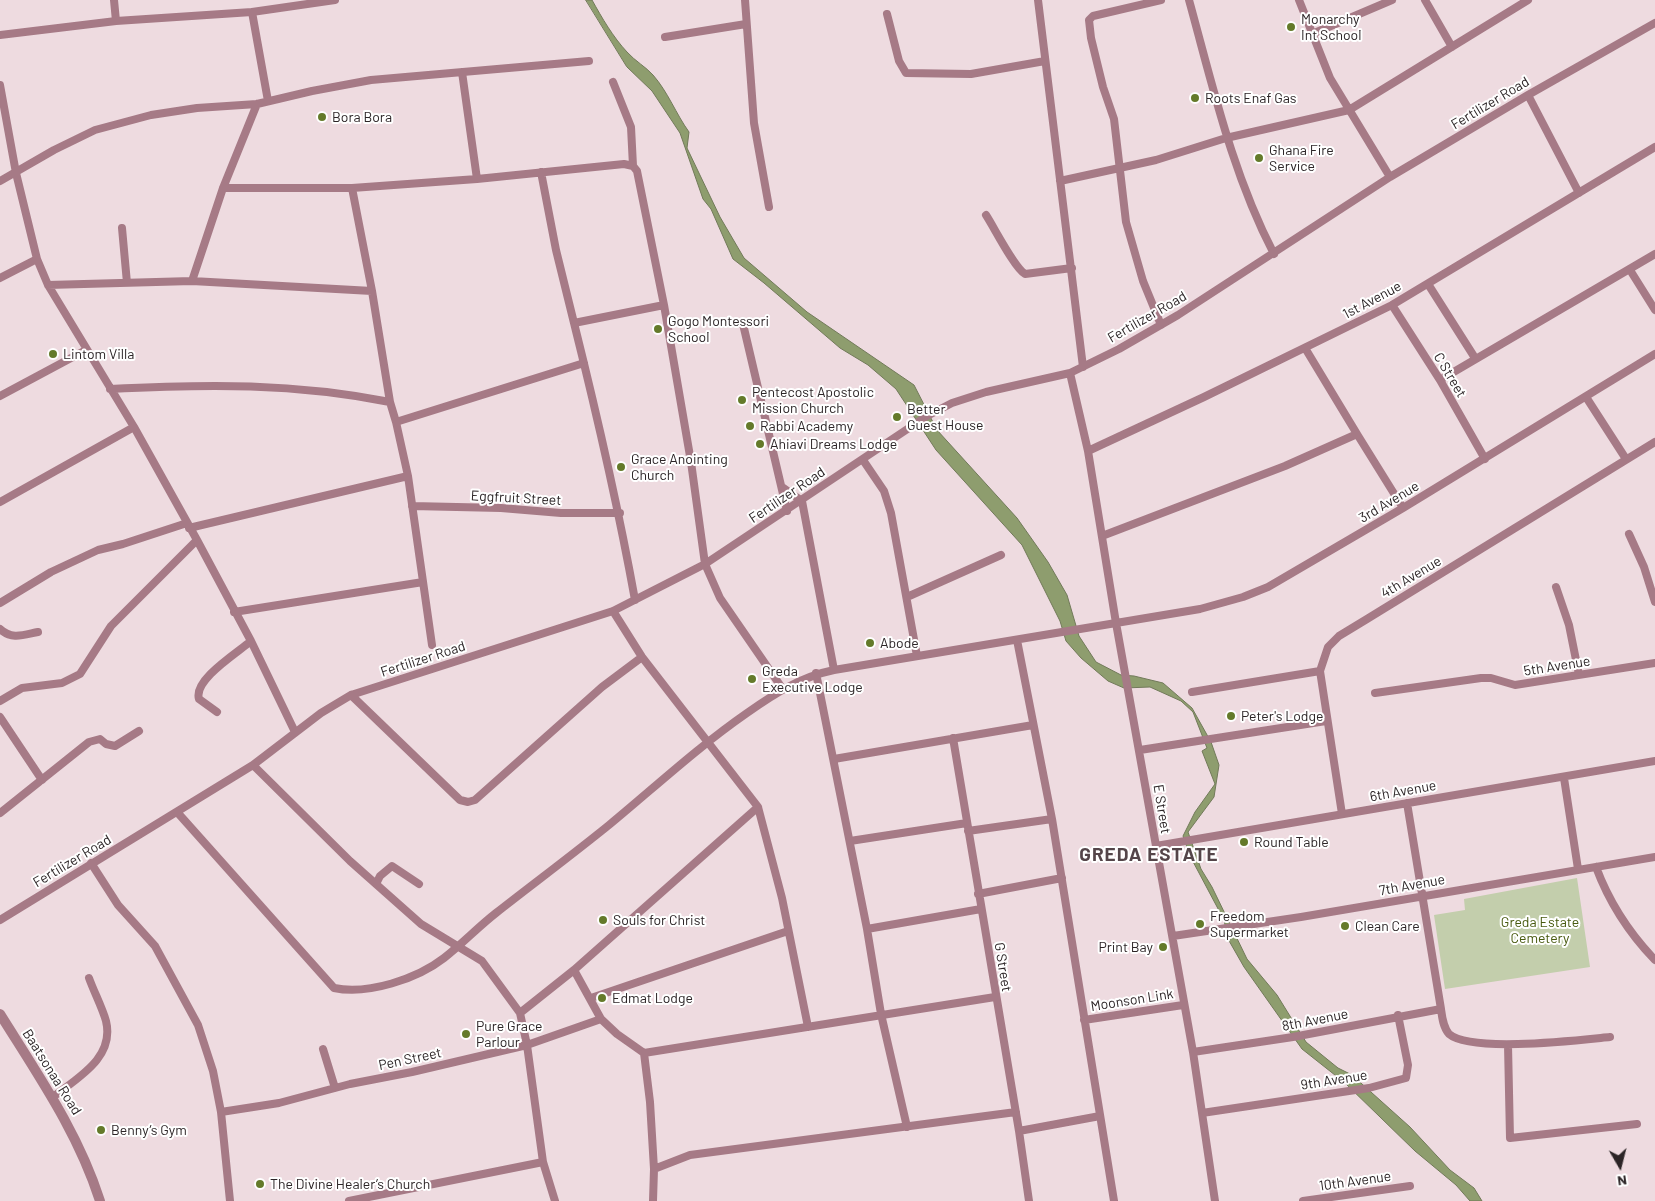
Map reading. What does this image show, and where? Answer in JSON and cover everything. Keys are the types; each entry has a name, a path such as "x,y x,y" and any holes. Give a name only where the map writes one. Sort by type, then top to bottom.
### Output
{"street":[{"path":"114,0 116,21"},
{"path":"0,35 116,21 252,12 336,0"},
{"path":"745,0 754,122 769,207"},
{"path":"1038,0 1083,367"},
{"path":"1161,0 1093,16 1089,20 1091,38 1103,88 1114,119 1122,167 1122,194 1126,222 1143,281 1161,325"},
{"path":"1189,0 1226,138 1256,220 1274,254"},
{"path":"1299,0 1327,70 1390,177"},
{"path":"1312,34 1392,0"},
{"path":"1425,0 1452,47"},
{"path":"1509,0 1514,9"},
{"path":"1060,181 1156,160 1226,138 1349,110 1528,0"},
{"path":"252,12 268,101"},
{"path":"887,14 899,61 906,73 971,74 1046,61"},
{"name":"Fertilizer Road","path":"0,920 253,765 295,732 352,696 613,611 705,564 927,416 952,403 986,392 1070,373 1161,325 1274,254 1390,177 1528,95 1655,23"},
{"path":"665,37 746,24"},
{"path":"0,181 54,150 95,130 121,122 197,108 256,104 371,80 589,60"},
{"path":"462,72 477,179"},
{"path":"613,82 631,127 633,166 637,171 664,305 691,462 705,564 720,598 782,688"},
{"path":"0,84 16,173 37,259 48,285 134,427 197,540 250,640 295,732"},
{"path":"1528,95 1579,193"},
{"path":"192,281 223,188 256,104"},
{"name":"1st Avenue","path":"1088,451 1306,348 1392,305 1655,147"},
{"path":"223,188 352,188 477,179 624,164 633,166"},
{"path":"541,172 556,250 620,513 634,600"},
{"path":"352,188 372,291 390,402 408,476 432,645"},
{"path":"986,215 1015,264 1025,274 1072,268"},
{"path":"122,228 127,283"},
{"path":"1440,380 1655,254"},
{"path":"0,278 37,259"},
{"path":"1630,270 1655,310"},
{"path":"48,285 192,281 372,291"},
{"path":"1428,284 1475,358"},
{"path":"574,323 664,305"},
{"name":"C Street","path":"1392,305 1440,380 1486,459"},
{"path":"743,324 787,511"},
{"path":"1306,348 1403,508"},
{"path":"0,396 86,350"},
{"name":"3rd Avenue","path":"177,812 334,988 345,990 377,986 418,974 444,958 456,946 608,826 706,741 782,688 816,673 1116,623 1200,608 1243,597 1268,587 1403,508 1655,354"},
{"path":"396,422 584,363"},
{"name":"E Street","path":"1070,373 1088,451 1116,623 1173,936 1183,1005 1193,1052 1215,1201"},
{"path":"110,389 211,384 339,392 390,402"},
{"path":"1586,397 1626,460"},
{"path":"0,502 134,427"},
{"path":"1102,536 1285,466 1357,434"},
{"name":"4th Avenue","path":"1342,814 1326,721 1320,672 1328,647 1339,636 1655,442"},
{"path":"863,460 884,491 891,513 916,656"},
{"path":"0,603 51,572 98,550 188,525 408,476"},
{"path":"782,487 802,501 834,670"},
{"name":"Eggfruit Street","path":"412,506 501,508 561,513 620,513"},
{"path":"1629,534 1644,567 1655,602"},
{"path":"0,700 22,688 62,683 80,674 111,626 197,540"},
{"path":"906,597 1001,555"},
{"path":"234,612 423,582"},
{"path":"1556,587 1570,625 1579,675"},
{"path":"613,611 642,657 758,807 782,898 808,1027"},
{"path":"0,629 7,635 16,637 38,632"},
{"path":"217,712 200,699 199,689 208,675 250,640"},
{"path":"1017,640 1052,819 1114,1201"},
{"path":"352,696 460,800 468,802 475,800 602,688 642,657"},
{"name":"5th Avenue","path":"1375,693 1481,678 1491,678 1515,685 1655,663"},
{"path":"1192,692 1320,672"},
{"path":"816,673 867,929 881,1014 907,1127"},
{"path":"0,717 42,780"},
{"path":"1140,750 1326,721"},
{"path":"834,759 1033,725"},
{"path":"0,813 89,742 100,739 106,744 115,746 139,731"},
{"name":"G Street","path":"953,738 995,997 1016,1112 1029,1201"},
{"name":"6th Avenue","path":"1156,846 1655,761"},
{"path":"253,765 376,884 421,924 482,961 520,1013 527,1045 543,1162 555,1201"},
{"path":"1564,778 1578,869"},
{"path":"1407,804 1444,1027 1450,1034 1458,1039 1508,1045 1610,1037"},
{"path":"520,1013 574,970 758,807"},
{"path":"850,841 1052,819"},
{"name":"7th Avenue","path":"1173,936 1421,897 1655,857"},
{"path":"91,863 118,905 155,946 198,1025 212,1071 221,1112 230,1201"},
{"path":"376,884 380,876 392,866 419,884"},
{"path":"1596,867 1607,896 1631,932 1655,960"},
{"path":"978,894 1062,878"},
{"path":"867,929 981,909"},
{"path":"590,998 788,931"},
{"path":"574,970 601,1019 617,1034 644,1053 995,997"},
{"path":"53,1098 99,1059 106,1045 106,1020 89,978"},
{"name":"Moonson Link","path":"1084,1020 1183,1005"},
{"name":"8th Avenue","path":"1193,1052 1293,1037 1398,1015 1441,1009"},
{"name":"Baatsonaa Road","path":"0,1014 77,1140 100,1201"},
{"name":"9th Avenue","path":"1202,1112 1370,1088 1406,1078 1408,1073 1398,1015"},
{"name":"Pen Street","path":"221,1112 279,1103 335,1088 527,1045 601,1019"},
{"path":"1508,1045 1510,1138 1637,1124"},
{"path":"323,1049 335,1088"},
{"path":"644,1053 651,1112 654,1169 653,1201"},
{"path":"654,1169 690,1155 1016,1112"},
{"path":"1019,1131 1100,1116"},
{"path":"349,1201 543,1162"},
{"name":"10th Avenue","path":"1304,1201 1410,1186"}],"green space":[{"name":"Greda Estate Cemetery","path":"1577,878 1590,967 1445,989 1434,915 1465,910 1464,899"}],"shaded area":[{"path":"586,0 592,0 617,40 630,55 653,75 668,96 689,132 687,148 720,217 744,258 807,312 914,385 937,430 1017,518 1048,562 1067,595 1079,636 1096,662 1121,675 1163,683 1192,708 1211,742 1219,765 1214,797 1188,832 1201,869 1212,887 1247,959 1277,995 1306,1042 1338,1068 1352,1075 1410,1127 1450,1170 1474,1188 1482,1201 1470,1201 1456,1185 1415,1151 1345,1083 1302,1049 1244,967 1228,939 1224,920 1190,856 1183,836 1195,812 1215,784 1202,751 1207,748 1193,712 1181,701 1150,687 1124,688 1108,681 1081,658 1066,641 1060,621 1022,545 936,450 896,389 868,365 840,348 733,259 711,209 703,199 680,133 652,91 627,67"}],"place":[{"name":"Monarchy Int School","path":"1291,27"},
{"name":"Roots Enaf Gas","path":"1195,98"},
{"name":"Bora Bora","path":"322,117"},
{"name":"Ghana Fire Service","path":"1259,158"},
{"name":"Gogo Montessori School","path":"658,329"},
{"name":"Lintom Villa","path":"53,354"},
{"name":"Pentecost Apostolic Mission Church","path":"742,400"},
{"name":"Better Guest House","path":"897,417"},
{"name":"Rabbi Academy","path":"750,426"},
{"name":"Ahiavi Dreams Lodge","path":"760,444"},
{"name":"Grace Anointing Church","path":"621,467"},
{"name":"Abode","path":"870,643"},
{"name":"Greda Executive Lodge","path":"752,679"},
{"name":"Peter's Lodge","path":"1231,716"},
{"name":"Round Table","path":"1244,842"},
{"name":"Souls for Christ","path":"603,920"},
{"name":"Freedom Supermarket","path":"1200,924"},
{"name":"Clean Care","path":"1345,926"},
{"name":"Print Bay","path":"1163,947"},
{"name":"Edmat Lodge","path":"602,998"},
{"name":"Pure Grace Parlour","path":"466,1034"},
{"name":"Benny’s Gym","path":"101,1130"},
{"name":"The Divine Healer’s Church","path":"260,1184"}],"district":[{"name":"GREDA ESTATE","path":"1149,855"}]}
